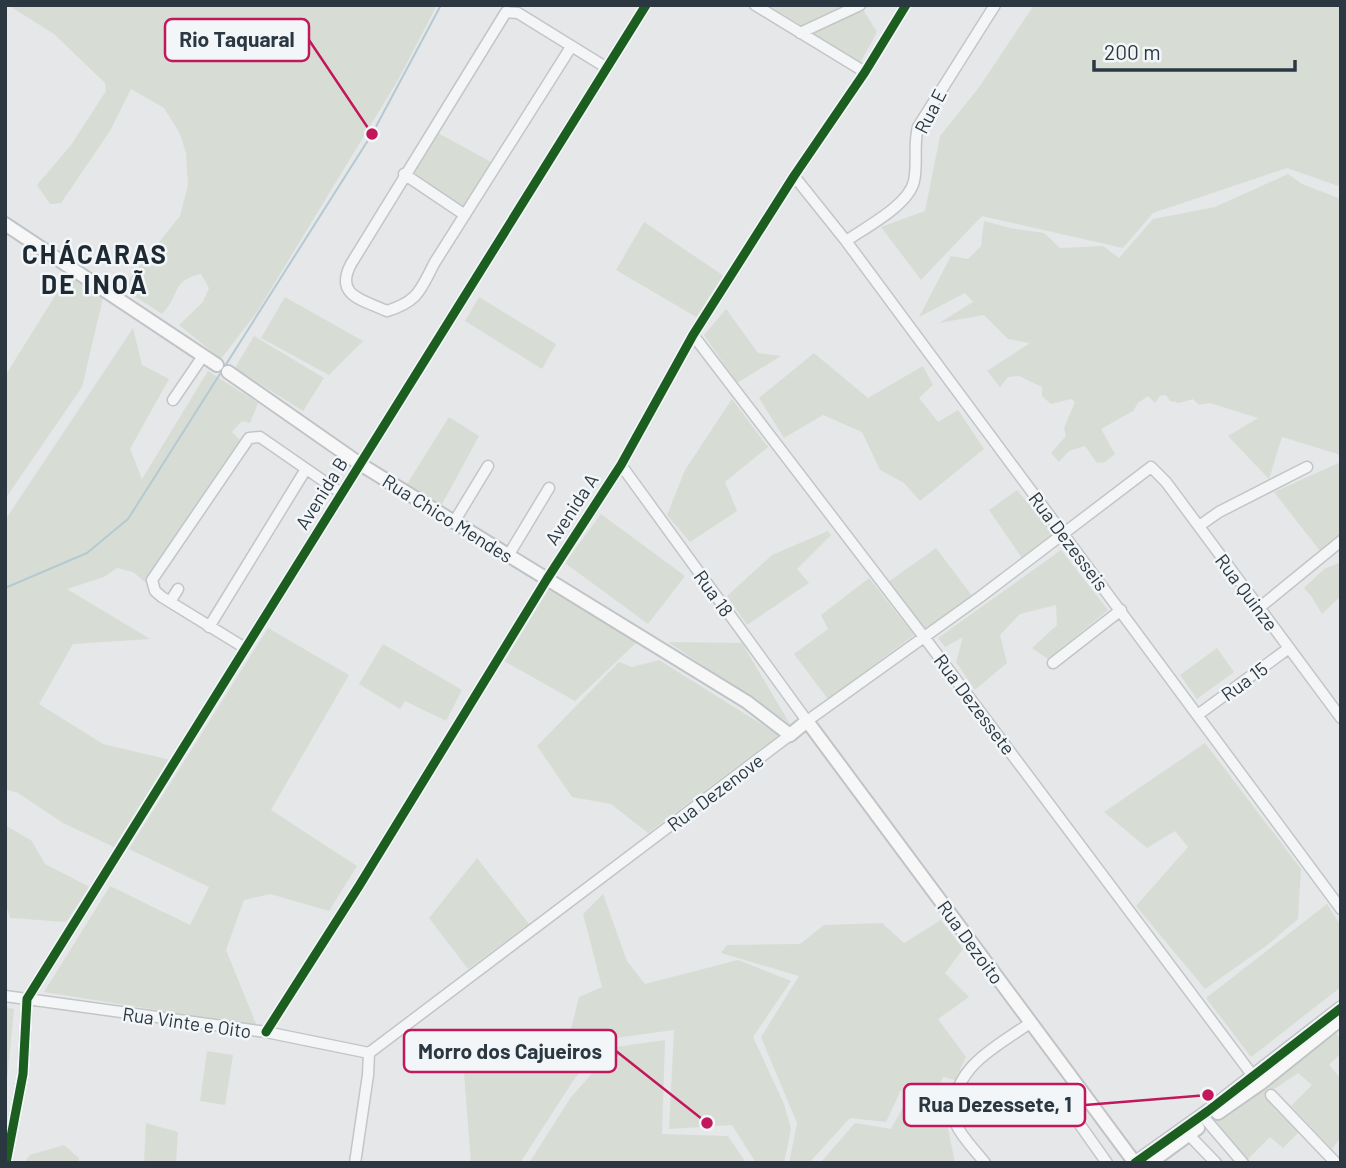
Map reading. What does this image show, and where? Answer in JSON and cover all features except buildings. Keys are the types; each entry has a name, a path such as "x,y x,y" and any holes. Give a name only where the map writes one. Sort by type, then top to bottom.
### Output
{"main road":[{"name":"Rua Chico Mendes","path":"5,224 360,464 747,702 790,735"},
{"name":"Rua Dezenove","path":"790,735 807,721"},
{"name":"Rua Dezoito","path":"807,721 1135,1163"},
{"path":"1135,1163 1341,1008"},
{"path":"1150,1163 1261,1083 1341,1019"}],"street":[{"name":"Avenida B","path":"27,999 646,5"},
{"path":"755,5 865,72"},
{"path":"800,33 860,5"},
{"name":"Avenida A","path":"265,1032 621,465 693,335 906,5"},
{"name":"Rua E","path":"846,241 895,207 909,193 915,178 914,150 918,127 995,5"},
{"path":"571,47 416,297 404,306 387,311 349,293 345,286 346,272 506,12 518,13 607,68"},
{"path":"404,174 465,215"},
{"name":"Rua Dezesseis","path":"794,176 846,241 1341,909"},
{"name":"Rua Dezessete","path":"693,335 924,636 1253,1076"},
{"path":"173,400 203,356"},
{"path":"245,648 170,602 155,591 152,580 249,439 260,437 341,493"},
{"name":"Rua 18","path":"621,465 807,721"},
{"path":"454,522 488,466"},
{"name":"Rua Dezenove","path":"807,721 980,597 1151,467"},
{"name":"Rua Quinze","path":"1151,467 1199,526 1341,718"},
{"path":"1199,526 1219,512 1307,467"},
{"path":"209,627 306,469"},
{"path":"509,556 549,488"},
{"path":"1259,608 1341,541"},
{"path":"170,602 178,589"},
{"path":"1054,663 1121,610"},
{"name":"Rua 15","path":"1199,715 1289,648"},
{"name":"Rua Dezenove","path":"369,1053 790,735"},
{"name":"Rua Vinte e Oito","path":"5,996 265,1032 369,1053"},
{"path":"6,1163 23,1074 27,999"},
{"path":"985,1163 955,1123 955,1097 959,1084 980,1058 1030,1023"},
{"path":"355,1163 369,1053"},
{"path":"1271,1095 1336,1163"},
{"path":"1207,1121 1243,1163"},
{"path":"1078,1122 1107,1163"},
{"path":"1189,1135 1216,1163"}],"shaded area":[{"path":"8,5 437,5 398,80 257,312 221,359 179,325 203,302 209,288 201,274 185,280 180,285 162,314 122,288 180,216 188,185 186,153 180,134 164,108 131,89 110,131 61,203 50,204 37,185 71,145 106,91 105,83 54,34"},
{"path":"767,5 845,5 801,25"},
{"path":"1034,5 1341,5 1341,187 1287,168 1153,213 1123,248 982,216 921,280 881,227 925,211 940,136 980,86"},
{"path":"862,8 877,32 859,65 807,34"},
{"path":"438,133 491,162 463,208 413,173"},
{"path":"1288,174 1302,184 1341,199 1341,455 1282,437 1269,479 1228,436 1258,418 1210,403 1199,405 1193,399 1179,403 1170,401 1166,395 1160,396 1155,403 1148,396 1138,403 1133,411 1101,429 1115,454 1105,462 1097,463 1085,446 1069,451 1059,462 1051,453 1066,436 1064,428 1075,402 1071,399 1051,404 1042,396 1042,387 1019,376 1008,377 1000,387 987,371 1030,343 1008,339 984,315 939,323 973,302 965,293 919,317 951,256 968,259 981,246 984,221 1044,233 1060,248 1103,246 1119,258 1153,219 1215,207"},
{"path":"644,222 724,276 698,318 616,270"},
{"path":"68,275 103,298 82,387 5,499 5,376"},
{"path":"285,297 363,341 329,375 261,338"},
{"path":"479,297 556,344 542,369 465,321"},
{"path":"726,309 758,353 781,356 737,383 704,335"},
{"path":"133,328 142,365 169,379 130,449 142,479 208,371 258,403 250,423 242,421 232,432 240,440 158,578 146,583 133,572 117,568 104,577 67,589 150,639 73,644 39,704 103,744 171,760 116,848 63,823 18,793 5,789 5,520"},
{"path":"254,336 324,378 303,411 235,368"},
{"path":"814,353 868,398 923,366 933,385 919,398 938,422 958,410 984,449 920,501 904,483 880,470 862,432 823,415 784,438 759,398"},
{"path":"732,399 768,447 725,482 737,511 690,542 667,515 685,470"},
{"path":"449,417 479,436 441,506 407,484"},
{"path":"1341,462 1341,534 1320,551 1274,492"},
{"path":"1017,490 1053,533 1022,558 989,510"},
{"path":"601,514 685,576 648,624 565,563"},
{"path":"828,531 831,535 797,569 809,583 747,625 727,596 772,555"},
{"path":"936,548 973,597 926,631 888,582"},
{"path":"1061,550 1108,610 1048,659 1032,648 1057,625 1056,605 1020,614 1000,635 1007,663 975,690 956,662 963,637 945,647 938,638"},
{"path":"1341,562 1341,596 1322,614 1304,588 1324,569"},
{"path":"869,578 914,635 828,699 794,654 828,629 821,615"},
{"path":"548,589 637,642 575,701 504,661"},
{"path":"268,628 349,675 271,810 357,866 329,911 270,894 244,900 226,950 257,1026 44,992 110,886 190,925 209,887 129,849"},
{"path":"668,642 742,643 790,724"},
{"path":"383,644 462,690 446,721 405,701 400,709 359,684"},
{"path":"1217,648 1234,672 1197,699 1180,675"},
{"path":"659,660 779,735 648,833 611,804 572,797 537,746 619,662 632,667"},
{"path":"1205,743 1301,869 1298,919 1266,946 1205,989 1136,906 1188,847 1175,831 1147,848 1104,812"},
{"path":"5,825 32,841 45,864 90,887 66,922 10,918 5,902"},
{"path":"477,858 529,924 468,969 429,918"},
{"path":"603,894 627,961 645,984 738,960 791,981 753,1037 784,1104 791,1129 784,1163 756,1163 732,1125 669,1129 674,1030 607,1039 575,1078 520,1163 471,1163 464,1073 506,1046 549,1053 571,1029 579,997 602,987 583,914"},
{"path":"1327,904 1341,926 1341,987 1251,1057 1206,998"},
{"path":"941,920 963,949 945,973 969,997 938,1019 966,1057 955,1080 943,1077 936,1091 949,1105 949,1114 901,1090 886,1122 850,1118 809,1163 789,1163 797,1123 761,1037 799,976 721,953 727,945 800,944 824,925 882,923 904,943"},
{"path":"5,1007 14,1009 5,1100"},
{"path":"1334,1029 1341,1041 1341,1053 1329,1065 1341,1079 1341,1137 1332,1149 1291,1106 1312,1085 1298,1073 1267,1094 1299,1132 1283,1148 1270,1137 1248,1159 1213,1121"},
{"path":"665,1040 662,1134 728,1136 746,1163 529,1163 571,1097 616,1047"},
{"path":"207,1051 233,1055 225,1105 200,1101"},
{"path":"908,1098 946,1118 955,1163 820,1163 855,1123 891,1129"},
{"path":"146,1123 178,1132 176,1163 144,1163"},
{"path":"64,1145 79,1158 79,1163 24,1163 30,1155"}],"waterway":[{"path":"5,588 87,553 128,519 372,134 441,5"}],"cycle path":[{"path":"6,1163 23,1074 27,999 646,5"},
{"path":"266,1032 547,579 621,465 693,335 906,5"},
{"path":"1135,1163 1208,1111 1341,1008"}],"place":[{"name":"Rio Taquaral","path":"372,134"},
{"name":"Rua Dezessete, 1","path":"1208,1095"},
{"name":"Morro dos Cajueiros","path":"707,1123"}],"district":[{"name":"CHÁCARAS DE INOÃ","path":"95,268"}]}
